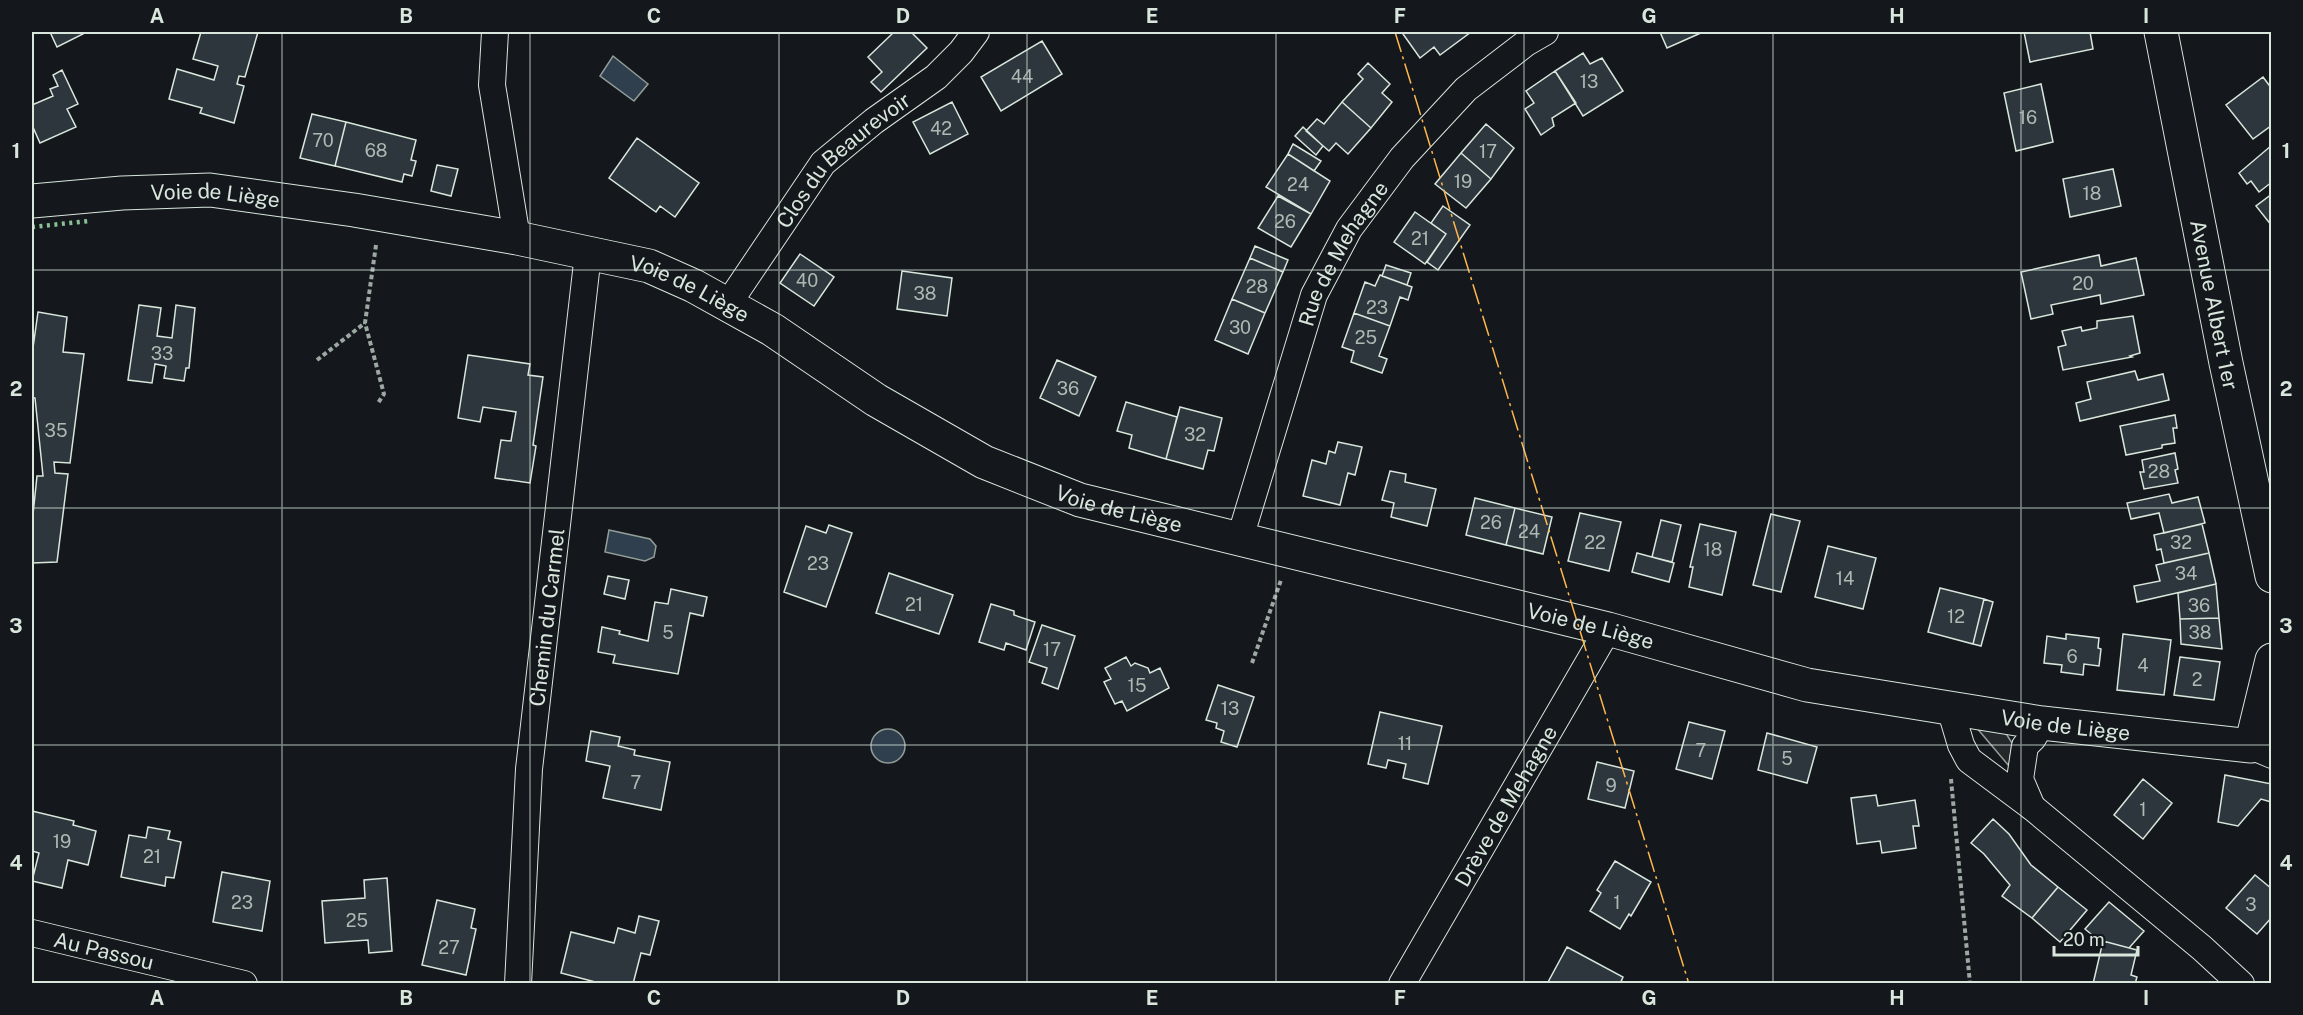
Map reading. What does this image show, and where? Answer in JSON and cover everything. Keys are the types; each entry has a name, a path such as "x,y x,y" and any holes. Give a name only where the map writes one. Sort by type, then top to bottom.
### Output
{"street":[{"path":"495,32 492,85 517,238"},
{"name":"Clos du Beaurevoir","path":"728,304 823,163 874,121 936,76 961,52 976,32"},
{"name":"Rue de Mehagne","path":"1240,538 1314,295 1349,230 1402,158 1466,89 1526,43 1545,32"},
{"name":"Avenue Albert 1er","path":"2161,32 2226,363 2271,576"},
{"name":"Voie de Liège","path":"32,201 122,193 210,190 517,238 588,255 649,266 694,286 773,330 876,400 984,462 1080,500 1608,628 1807,685 2042,723 2261,751"},
{"name":"Chemin du Carmel","path":"518,984 529,769 588,255"},
{"name":"Drève de Mehagne","path":"1402,984 1608,628"},
{"path":"2261,751 2271,660"},
{"path":"1950,708 1961,745 1969,760 2032,807 2202,948 2241,984"},
{"path":"2032,807 2020,779 2025,746 2042,723"},
{"name":"Au Passou","path":"32,933 244,984"}],"path":[{"path":"378,403 384,394 365,323 380,215"},
{"path":"317,360 365,323"},
{"path":"1252,663 1291,550"},
{"path":"1969,760 1950,780 1970,984"}],"shaded area":[{"path":"1976,727 2005,732 2012,743 2009,766"}],"water":[{"path":"613,56 648,84 634,101 600,76"},
{"path":"609,530 650,539 656,546 654,557 645,561 605,552"},
{"path":"888,729 900,734 905,746 900,758 888,763 876,758 871,746 876,734"}],"building":[{"path":"50,32 82,32 83,34 57,47"},
{"path":"201,32 258,32 245,77 239,76 237,84 244,86 234,123 200,113 202,108 169,99 177,69 214,80 218,66 193,59"},
{"path":"891,32 911,32 927,48 881,92 871,82 882,72 868,57 893,33"},
{"path":"1407,32 1471,32 1440,55 1434,47 1420,58 1403,34"},
{"path":"1660,32 1703,32 1667,48"},
{"path":"2024,32 2090,32 2093,49 2030,62"},
{"path":"1042,41 1062,74 1001,111 981,77"},
{"path":"1583,53 1590,64 1602,58 1623,91 1583,116 1555,71"},
{"path":"1368,63 1390,84 1382,93 1392,102 1371,128 1342,102 1363,79 1358,74"},
{"path":"62,70 78,104 67,109 76,127 40,143 32,125 32,105 53,96 50,89 58,86 53,75"},
{"path":"1555,71 1576,103 1552,118 1554,126 1541,135 1525,109 1534,103 1526,91"},
{"path":"2263,77 2272,89 2272,125 2253,139 2226,105"},
{"path":"2041,84 2053,142 2016,151 2004,93"},
{"path":"952,102 968,134 930,154 913,122"},
{"path":"1342,102 1371,128 1348,154 1336,143 1329,151 1306,131 1317,119 1324,124"},
{"path":"312,114 346,122 335,166 300,158"},
{"path":"346,122 416,140 411,160 416,161 412,176 404,174 402,182 335,166"},
{"path":"1486,124 1514,148 1491,179 1461,153"},
{"path":"1303,127 1323,146 1316,155 1295,136"},
{"path":"637,138 699,183 675,217 660,206 656,212 609,178"},
{"path":"1293,144 1321,161 1314,171 1288,154"},
{"path":"2272,145 2272,182 2259,192 2251,181 2247,184 2239,173"},
{"path":"1461,153 1491,179 1466,208 1435,184"},
{"path":"1288,154 1330,181 1311,214 1266,187"},
{"path":"437,165 458,169 451,196 431,191"},
{"path":"2113,169 2121,206 2070,217 2063,179"},
{"path":"2272,194 2272,226 2256,206"},
{"path":"1278,196 1311,214 1291,247 1258,228"},
{"path":"1443,206 1470,225 1438,270 1427,262 1446,234 1431,223"},
{"path":"1415,212 1446,234 1425,264 1394,242"},
{"path":"1255,246 1288,260 1283,272 1250,258"},
{"path":"800,254 834,277 814,306 780,283"},
{"path":"2099,255 2101,266 2136,258 2144,295 2101,304 2100,295 2051,305 2053,314 2031,319 2021,272"},
{"path":"1250,258 1283,272 1265,313 1232,299"},
{"path":"1386,265 1411,273 1407,285 1382,276"},
{"path":"902,271 952,278 947,316 897,309"},
{"path":"1380,275 1412,287 1408,300 1400,297 1390,326 1354,313 1365,282 1375,286"},
{"path":"1232,299 1265,313 1248,354 1215,340"},
{"path":"139,305 161,308 157,336 172,338 176,305 195,308 189,368 186,368 184,381 164,378 166,366 155,364 152,383 128,380"},
{"path":"38,312 67,317 63,352 84,354 70,463 54,462 55,473 68,474 57,562 32,563 32,524 37,476 43,476 35,398 32,397 32,355"},
{"path":"1354,313 1390,326 1379,356 1387,359 1382,373 1351,362 1354,351 1342,347"},
{"path":"2133,316 2140,353 2130,356 2132,357 2063,370 2058,347 2066,345 2062,331 2081,327 2082,331 2097,328 2097,321"},
{"path":"468,355 530,364 528,375 543,377 530,483 495,478 501,440 511,441 516,412 483,407 480,422 458,418"},
{"path":"1057,360 1096,377 1079,416 1040,398"},
{"path":"2135,371 2138,380 2163,374 2169,400 2080,421 2076,403 2091,399 2087,382"},
{"path":"1126,402 1177,417 1166,459 1129,448 1132,435 1117,431"},
{"path":"1180,407 1222,418 1214,451 1208,450 1203,469 1166,459"},
{"path":"2175,415 2177,428 2173,428 2175,443 2126,455 2120,426"},
{"path":"1338,442 1362,447 1355,475 1348,473 1340,505 1303,496 1312,460 1326,464 1329,451 1335,453"},
{"path":"2175,453 2178,483 2144,489 2140,472 2144,472 2142,460"},
{"path":"1390,471 1406,474 1405,482 1436,489 1427,526 1391,517 1394,503 1382,500"},
{"path":"2169,494 2172,503 2198,497 2205,523 2164,533 2159,513 2131,519 2127,503"},
{"path":"1475,498 1515,508 1506,545 1466,535"},
{"path":"1515,508 1552,517 1543,554 1506,545"},
{"path":"1580,513 1621,522 1609,571 1568,561"},
{"path":"1771,514 1800,521 1781,592 1753,585"},
{"path":"1661,520 1681,525 1672,562 1652,557"},
{"path":"1700,524 1736,532 1722,595 1689,587 1693,567 1690,567"},
{"path":"2202,524 2209,553 2164,563 2161,549 2157,550 2154,535"},
{"path":"829,525 852,533 826,607 784,592 806,526 826,533"},
{"path":"1828,546 1876,558 1863,609 1815,597"},
{"path":"1637,553 1674,563 1669,582 1632,572"},
{"path":"2209,553 2216,584 2137,602 2134,586 2160,581 2156,565"},
{"path":"889,573 953,595 939,634 876,613"},
{"path":"608,576 629,580 625,599 604,594"},
{"path":"2216,584 2219,618 2180,619 2178,593"},
{"path":"1940,588 1984,599 1973,644 1928,632"},
{"path":"671,589 707,597 703,616 690,613 678,674 613,663 615,655 598,652 602,627 648,641 655,602 668,604"},
{"path":"1984,599 1993,602 1981,646 1973,644"},
{"path":"991,604 1014,611 1014,615 1035,622 1026,650 1006,643 1004,650 979,642"},
{"path":"2219,618 2222,649 2181,644 2180,619"},
{"path":"1042,625 1075,636 1058,689 1042,683 1047,668 1029,662"},
{"path":"2066,634 2099,638 2098,648 2101,649 2099,666 2084,664 2083,675 2061,672 2062,665 2044,663 2047,636 2066,639"},
{"path":"2123,634 2171,640 2164,695 2117,690"},
{"path":"1126,657 1131,666 1135,663 1148,668 1150,673 1160,668 1169,688 1127,711 1122,701 1115,704 1104,682 1111,679 1105,668"},
{"path":"2180,657 2220,662 2214,700 2174,695"},
{"path":"1218,685 1254,697 1237,747 1221,742 1224,731 1216,728 1217,723 1206,720"},
{"path":"1380,712 1442,726 1428,784 1403,778 1406,764 1388,760 1386,768 1368,764"},
{"path":"1689,722 1725,731 1712,779 1676,769"},
{"path":"591,731 620,737 618,746 635,750 634,755 670,762 661,810 603,798 610,766 586,761"},
{"path":"1767,733 1817,747 1807,783 1758,770"},
{"path":"1597,762 1634,771 1625,808 1588,799"},
{"path":"2225,775 2272,784 2271,802 2261,799 2238,826 2218,822"},
{"path":"2143,779 2172,803 2143,839 2114,815"},
{"path":"1876,795 1878,806 1915,800 1919,826 1913,826 1916,848 1882,853 1880,841 1857,844 1851,798"},
{"path":"32,811 74,821 73,825 96,831 88,865 68,860 62,888 32,881 39,853 32,851"},
{"path":"1993,819 2009,834 2031,865 2058,887 2032,918 2002,896 2010,885 1984,854 1971,843"},
{"path":"148,827 170,831 168,839 181,842 174,878 166,877 165,886 121,877 129,835 146,838"},
{"path":"1615,861 1651,882 1631,916 1629,914 1620,929 1590,911 1601,893 1597,890"},
{"path":"222,872 270,881 262,931 213,922"},
{"path":"2255,875 2272,889 2272,917 2257,934 2226,908"},
{"path":"387,878 392,951 369,953 368,940 325,943 322,901 365,898 364,880"},
{"path":"2058,887 2087,910 2060,942 2032,918"},
{"path":"437,900 475,909 471,928 476,929 466,975 422,965"},
{"path":"2109,902 2144,931 2129,948 2103,941 2103,944 2085,929"},
{"path":"639,916 659,921 650,955 641,953 633,984 603,984 561,973 571,932 614,943 618,928 635,933"},
{"path":"2103,941 2137,950 2131,975 2137,977 2135,984 2093,984"},
{"path":"1567,947 1623,977 1620,984 1547,984"}],"hedge":[{"path":"32,227 89,221"}],"power":[{"path":"1395,32 1689,984"}]}
